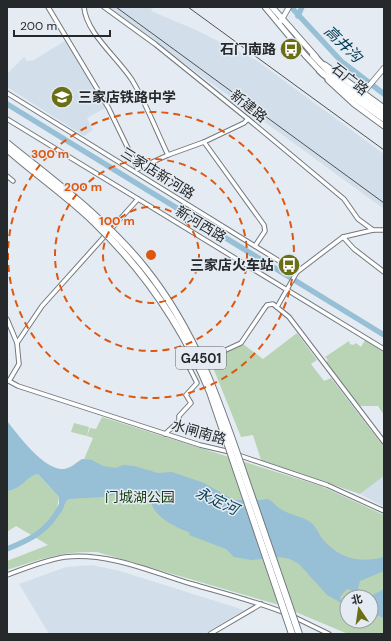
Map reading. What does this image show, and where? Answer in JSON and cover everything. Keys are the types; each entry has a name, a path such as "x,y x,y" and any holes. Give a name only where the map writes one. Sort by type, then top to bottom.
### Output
{"highway":[{"name":"G4501","path":"7,142 76,199 119,239 146,269 175,311 215,390 299,634"},
{"name":"G4501","path":"7,150 74,204 115,242 129,257 155,291 178,326 201,370 212,399 292,634"}],"main road":[{"path":"265,7 313,55 365,91 384,108"},
{"path":"272,7 305,56 343,96 384,126"},
{"name":"石广路","path":"313,55 338,81 384,114"},
{"name":"石广路","path":"320,71 340,88 384,119"}],"street":[{"path":"48,7 108,107 138,169"},
{"path":"84,7 85,16 104,46 132,81 168,155"},
{"name":"新建路","path":"104,7 155,44 248,119 344,199 358,219 373,230"},
{"path":"280,21 288,9"},
{"path":"365,91 384,68"},
{"name":"三家店新河路","path":"7,93 297,272"},
{"name":"新河西路","path":"7,118 384,348"},
{"path":"134,171 168,155 204,142 244,123 248,119"},
{"path":"204,142 264,225 265,231 255,246"},
{"path":"7,176 13,181"},
{"path":"17,343 42,306 138,199"},
{"path":"276,307 297,272 343,237 373,230 384,230"},
{"path":"343,237 354,249 384,272"},
{"path":"165,434 179,421 179,416 191,403 186,395 197,383 189,367 241,342 267,305 273,304 289,317 384,442"},
{"path":"7,319 17,343 19,364 8,380"},
{"name":"水闸南路","path":"8,380 18,386 200,445 226,451 327,485 384,511"},
{"path":"7,575 65,557 86,557 114,560 261,604 302,620 329,634"},
{"path":"210,634 261,604"}],"shaded area":[{"path":"107,7 153,7 151,11 196,30 256,60 384,154 384,209"},
{"name":"三家店铁路中学","path":"66,40 107,107 87,118 93,130 84,136 7,87 7,74 24,57 27,61 34,60"},
{"path":"384,476 384,507 360,494"},
{"path":"92,565 120,571 244,610 204,634 49,634 19,584 66,567"}],"green space":[{"path":"297,333 317,360 311,364 324,381 331,378 384,447 384,476 360,494 261,460 253,435 241,437 210,360 243,344 263,359"},
{"path":"365,340 384,352 384,415 378,406 360,406 326,362 328,360 325,357 349,341 350,344 353,345 356,343 361,347"},
{"name":"门城湖公园","path":"102,417 321,486 384,515 384,634 348,634 279,605 97,552 62,554 7,570 7,561 48,545 16,526 7,532 7,491 20,486 38,474 59,497 57,508 69,495 93,438 87,436 90,428 96,429"},
{"path":"74,423 89,427 87,436 71,432"}],"water":[{"name":"永定河","path":"7,421 32,451 48,464 56,468 68,468 82,459 92,460 103,466 116,468 123,465 134,466 158,473 172,472 204,483 234,500 268,499 282,510 304,518 310,522 327,544 334,550 350,558 366,560 384,557 384,571 360,581 358,589 339,589 339,602 327,595 299,564 290,559 280,557 252,560 234,557 226,549 189,535 190,533 173,525 161,517 147,496 137,490 127,490 103,497 69,499 66,501 61,513 56,510 59,504 59,497 38,474 20,486 7,491"},
{"path":"384,589 384,618 379,616 379,592"}],"waterway":[{"name":"高井沟","path":"291,7 342,62 384,94"},
{"name":"高井沟","path":"298,16 302,7"},
{"path":"7,104 384,335"},
{"path":"7,549 32,538 45,528 51,522 61,506"}],"railway":[{"path":"116,7 384,203"},
{"path":"188,7 384,150"}],"place":[{"name":"石门南路","path":"291,49"},
{"name":"三家店铁路中学","path":"62,97"},
{"name":"三家店火车站","path":"289,265"}]}
